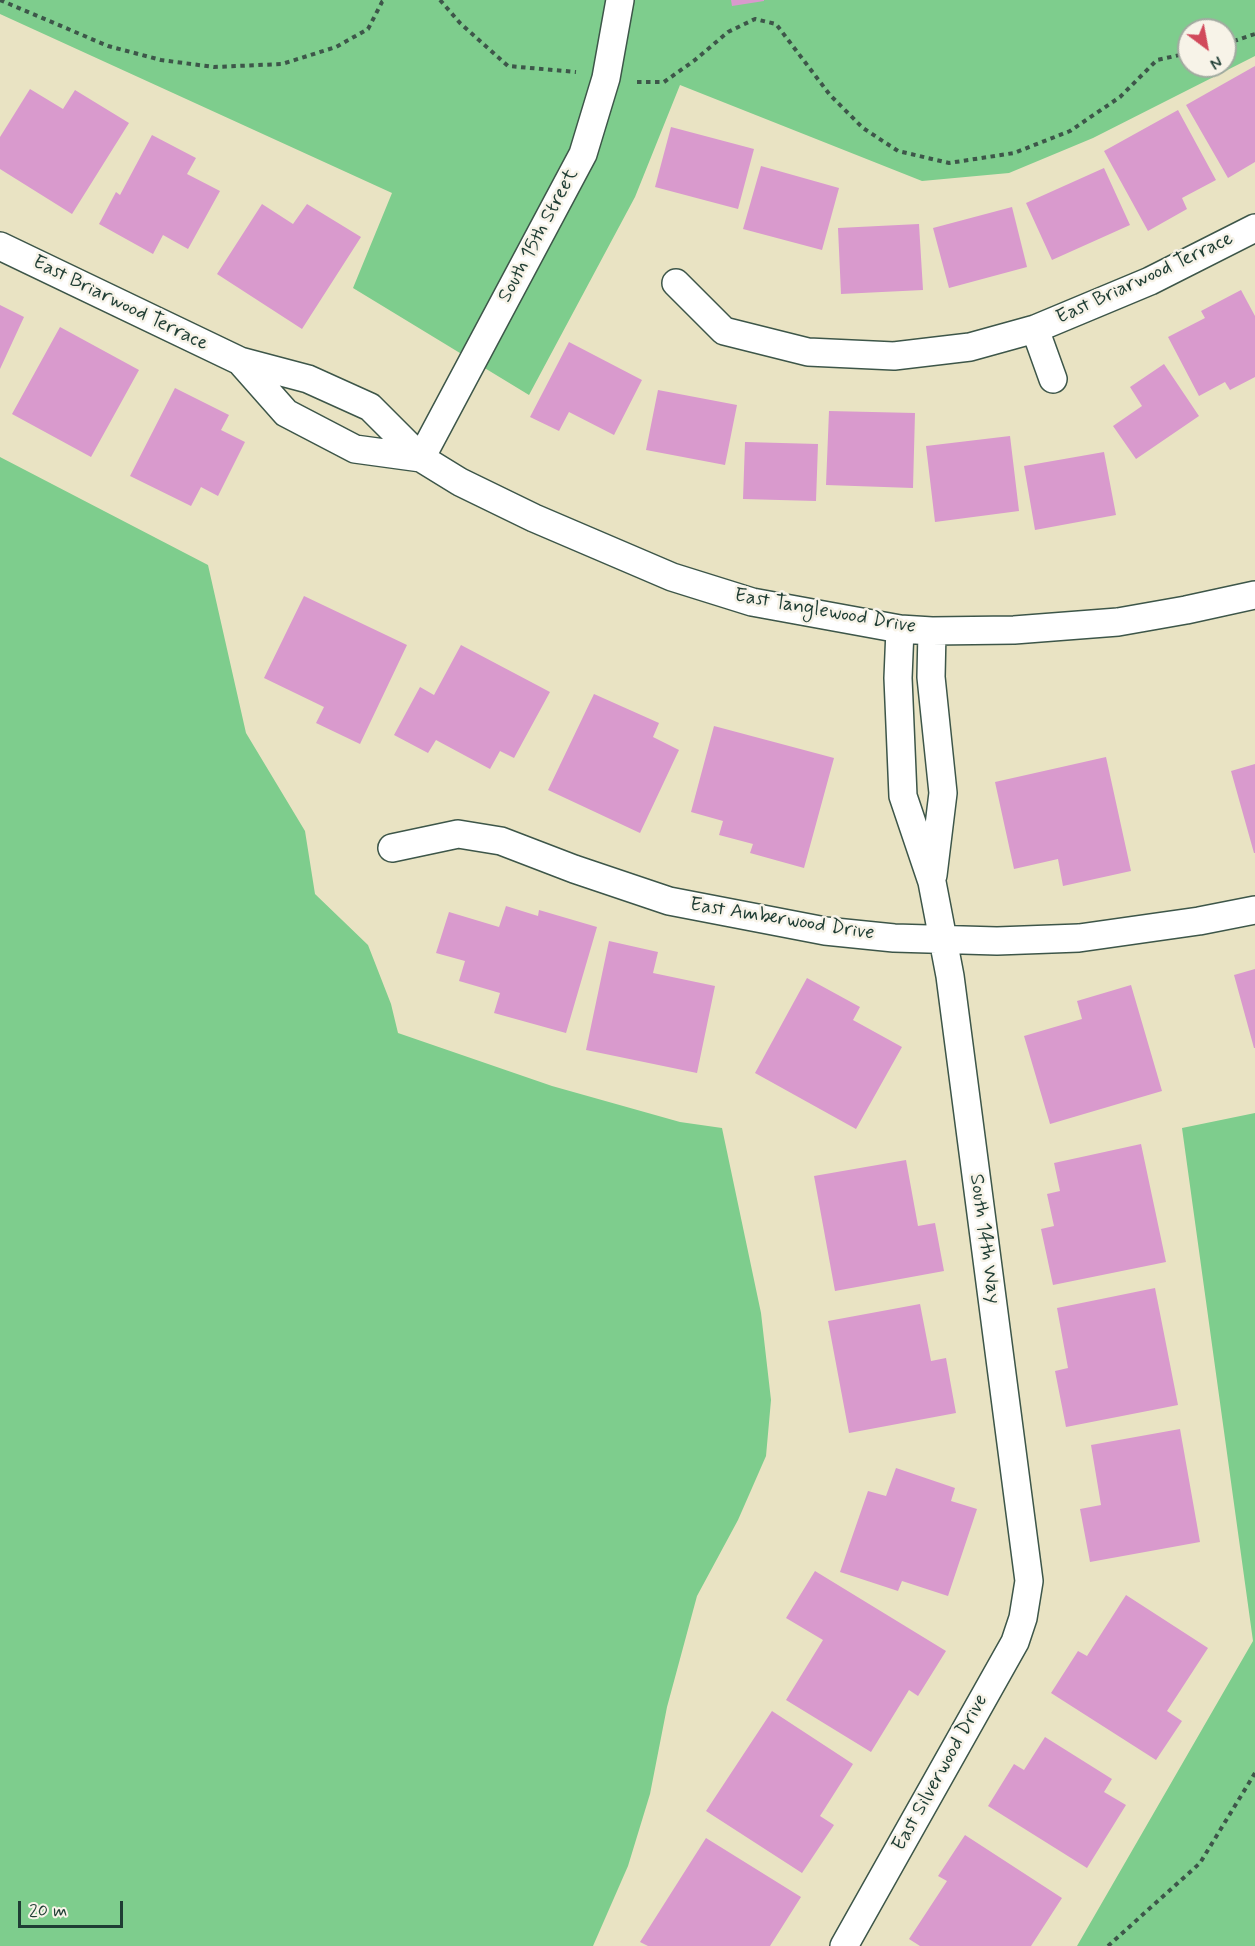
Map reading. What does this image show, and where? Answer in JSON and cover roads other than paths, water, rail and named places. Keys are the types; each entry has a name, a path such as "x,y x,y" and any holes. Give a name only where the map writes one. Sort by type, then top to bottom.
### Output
{"street":[{"name":"South 15th Street","path":"421,458 583,154 606,78 621,0"},
{"name":"East Briarwood Terrace","path":"676,283 724,331 808,352 894,356 970,347 1035,329 1150,281 1255,228"},
{"name":"East Briarwood Terrace","path":"0,246 240,361 308,379 370,407 421,458"},
{"name":"East Briarwood Terrace","path":"1035,329 1053,379"},
{"name":"East Briarwood Terrace","path":"240,361 286,413 355,449 421,458"},
{"path":"316,429 337,392"},
{"name":"East Tanglewood Drive","path":"421,458 460,482 534,518 672,578 752,602 900,629 1014,630 1118,622 1255,595"},
{"name":"South 14th Way","path":"900,629 898,678 903,796 932,882 950,976 1027,1560 1028,1597"},
{"name":"South 14th Way","path":"932,631 931,677 943,793 932,882"},
{"path":"902,764 939,760"},
{"name":"East Amberwood Drive","path":"392,848 458,834 490,839 669,901 825,931 943,940 1079,938 1199,921 1255,910"},
{"name":"East Silverwood Drive","path":"844,1946 1015,1642 1028,1597"}]}
